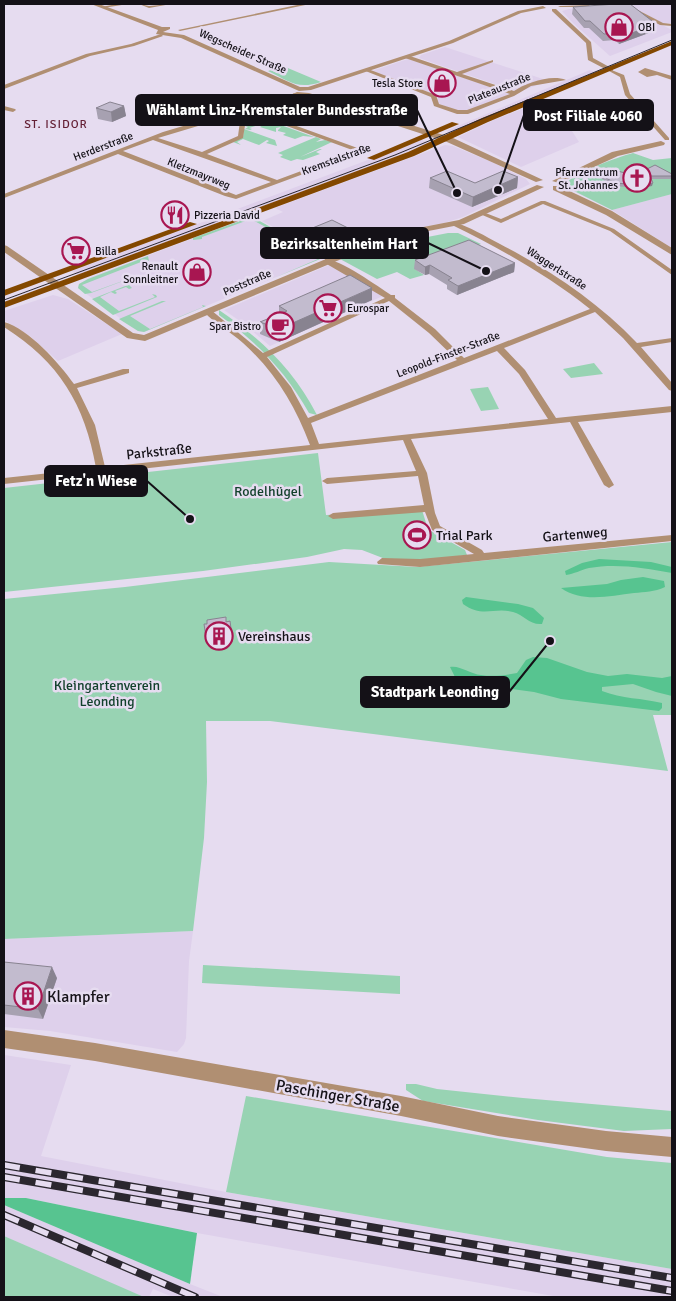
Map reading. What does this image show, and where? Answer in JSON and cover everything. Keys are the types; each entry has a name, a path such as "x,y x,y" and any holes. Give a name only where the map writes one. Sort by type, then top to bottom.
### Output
{"main road":[{"name":"Kremstalstraße","path":"364,160 672,36"},
{"path":"611,70 672,43"},
{"name":"Kremstalstraße","path":"4,305 410,154 564,88 611,70"},
{"name":"Kremstalstraße","path":"261,199 330,173"},
{"path":"4,293 197,222"}],"street":[{"name":"Wegscheider Straße","path":"94,4 161,32 178,32 256,68 297,91 308,92 445,138 540,184"},
{"path":"103,8 126,4"},
{"path":"142,4 149,7 169,4"},
{"path":"178,32 308,4"},
{"path":"626,5 662,24 672,25"},
{"path":"308,92 461,38 520,12 554,7 595,6"},
{"path":"540,184 556,184 616,154 667,142 627,94 622,76 589,58 589,43 554,7"},
{"path":"4,87 88,55 132,45 161,32"},
{"path":"407,57 514,93"},
{"path":"457,74 491,62"},
{"name":"Plateaustraße","path":"366,70 434,96 436,105 456,112 468,112 533,84 563,80"},
{"path":"656,74 672,78"},
{"name":"Herderstraße","path":"4,196 153,138 218,117 276,107 297,91"},
{"path":"4,108 14,110"},
{"name":"Kletzmayrweg","path":"116,151 231,197 239,197 361,151 251,111"},
{"path":"202,154 241,137 245,115 242,112"},
{"path":"153,138 277,182"},
{"name":"Poststraße","path":"59,285 130,336 138,338 152,336 328,261 386,239 454,224 483,214 540,184"},
{"path":"556,184 609,213 672,252"},
{"path":"483,214 502,221 543,202 612,230 672,273"},
{"name":"Waggerlstraße","path":"454,224 526,260 597,309 637,346 672,388"},
{"path":"4,248 59,285"},
{"path":"328,261 392,298 433,330 462,361"},
{"path":"263,356 392,298"},
{"name":"Leopold-Finster-Straße","path":"308,421 597,309"},
{"path":"208,312 242,336 263,356 291,390 308,421 316,448"},
{"path":"4,324 28,338 51,360 73,387 91,426 101,471"},
{"path":"637,346 672,340"},
{"path":"498,347 506,352 528,380 554,422"},
{"path":"73,387 126,371"},
{"path":"481,557 478,552 436,528 432,523 422,473 406,437 672,409"},
{"path":"573,420 609,485"},
{"name":"Parkstraße","path":"4,481 406,437"},
{"path":"327,481 422,473"},
{"path":"333,516 430,508"},
{"name":"Gartenweg","path":"382,562 420,563 672,538"},
{"name":"Paschinger Straße","path":"4,1039 104,1054 402,1106 498,1126 606,1141 672,1147"}],"shaded area":[{"path":"638,4 672,4 672,23 662,23 631,6"},
{"path":"619,6 635,11 672,30 672,32 610,56 562,11"},
{"path":"445,47 543,79 546,82 518,92 419,58 421,55"},
{"name":"Tesla Store","path":"408,59 511,94 466,111 458,111 437,103 438,98 436,96 372,71"},
{"path":"590,70 597,73 452,132 446,131"},
{"path":"551,98 579,142 521,167 458,137 494,120"},
{"path":"421,140 430,143 79,276 72,271"},
{"path":"445,145 453,146 494,163 526,179 530,184 463,217 444,223 381,235 327,256 262,221 283,212 275,208"},
{"path":"672,194 672,248 612,210"},
{"name":"Renault Sonnleitner","path":"250,217 324,257 144,332 138,331 78,288 79,284 91,277"},
{"path":"329,265 383,296 270,346 224,310"},
{"path":"53,295 68,299 122,334 58,361 30,336 4,320 4,311"},
{"path":"193,931 189,961 186,1038 184,1044 177,1052 50,1031 4,1027 4,939"},
{"path":"4,1055 71,1065 41,1156 226,1192 672,1269 672,1297 559,1297 197,1233 26,1198 4,1198"},
{"path":"4,1205 223,1297 173,1297 153,1289 149,1297 144,1297 90,1275 4,1236"}],"green space":[{"path":"283,66 321,82 299,85 268,71"},
{"path":"251,114 264,121 267,120 314,137 303,136 295,139 283,135 286,133 278,131 281,127 276,128 276,132 260,127 263,125 261,124 249,128 252,129 250,130 245,129 248,127 245,125 250,125 253,116 248,115"},
{"path":"244,129 275,140 277,146 266,143 269,141 267,140 259,145 243,139 237,142 241,145 233,142 243,137"},
{"path":"316,137 321,139 316,142 325,140 332,142 300,157 322,149 316,152 320,154 303,160 291,161 280,157 283,155 278,153"},
{"path":"633,153 653,160 672,158 672,194 612,210 564,186 575,176 585,171"},
{"path":"251,217 325,257 274,278 318,259 316,258 319,256 251,219 202,237 202,239 193,240 193,238"},
{"path":"448,233 458,233 481,244 415,269 424,275 410,279 397,272 377,279 340,259 370,247 377,251 412,240"},
{"path":"148,256 149,261 145,264 141,262 82,285 92,292 142,274 91,293 85,294 78,288 79,284 88,279"},
{"path":"138,281 143,282 139,285 136,283 129,285 132,288 129,289 126,287 115,291 117,293 115,294 111,292 100,297 119,311 155,297 152,294 157,297 113,315 92,299"},
{"path":"166,301 130,316 150,329 203,307 202,305 206,306 144,332 138,331 119,319"},
{"path":"219,310 275,356 298,384 317,415 309,413 291,384 270,359 246,336 219,315"},
{"path":"594,363 603,374 571,378 563,369"},
{"path":"488,387 499,409 481,411 470,389"},
{"name":"Rodelhügel","path":"318,453 326,515 422,510 427,526 431,531 465,550 467,555 427,560 388,560 362,550 344,549 307,557 203,571 4,592 4,488"},
{"name":"Kleingartenverein Leonding","path":"672,542 672,715 653,715 668,771 270,721 206,721 207,782 204,838 193,931 4,939 4,599 125,587 329,562 417,567"},
{"path":"599,559 651,562 672,567 672,573 610,566 589,568 566,575 565,571 582,563"},
{"path":"643,577 664,581 665,587 650,592 606,597 578,596 561,588 607,584"},
{"path":"466,597 518,604 533,608 544,618 542,624 537,624 513,612 476,610 463,604 462,600"},
{"path":"533,657 547,658 587,672 608,676 627,674 662,678 672,676 672,696 633,684 602,687 602,691 610,694 662,703 662,708 659,711 561,699 534,692 465,683 456,679 450,667 458,667 481,675 504,675 517,673 526,660"},
{"path":"203,965 400,976 400,994 202,983"},
{"path":"406,1084 523,1098 672,1111 672,1129 624,1131 538,1120 423,1101 406,1090"},
{"path":"246,1096 607,1157 672,1163 672,1269 226,1192"},
{"path":"4,1198 26,1198 197,1233 190,1284 4,1205"},
{"path":"4,1236 144,1297 4,1297"}],"building":[{"name":"OBI","path":"630,4 656,24 621,37 616,33 604,34 590,21 585,21 573,7"},
{"path":"110,102 124,106 111,112 96,108"},
{"name":"Pfarrzentrum St. Johannes","path":"655,165 672,174 672,176 650,176 653,183 640,185 615,183 592,170 607,168 632,175 632,170 643,171"},
{"path":"447,171 475,183 503,171 518,177 473,197 430,178"},
{"path":"332,220 350,229 329,238 310,229"},
{"path":"469,240 515,263 458,286 448,280 452,278 430,265 425,267 415,260"},
{"path":"350,275 372,288 279,329 260,322 287,311 279,306"},
{"name":"Vereinshaus","path":"226,617 226,622 230,621 232,636 206,637 204,624 207,624 207,620"},
{"name":"Klampfer","path":"4,962 52,967 38,1009 4,1005"}],"tram line":[{"path":"4,300 395,155 672,40"}],"railway":[{"path":"4,1165 672,1278"},
{"path":"4,1177 672,1291"},
{"path":"4,1215 195,1297"}],"place":[{"name":"OBI","path":"619,27"},
{"name":"Tesla Store","path":"442,83"},
{"name":"Pfarrzentrum St. Johannes","path":"637,178"},
{"name":"Post Filiale 4060","path":"498,190"},
{"name":"Wählamt Linz-Kremstaler Bundesstraße","path":"457,193"},
{"name":"Pizzeria David","path":"175,215"},
{"name":"Billa","path":"76,251"},
{"name":"Bezirksaltenheim Hart","path":"486,271"},
{"name":"Renault Sonnleitner","path":"197,272"},
{"name":"Eurospar","path":"328,308"},
{"name":"Spar Bistro","path":"280,326"},
{"name":"Fetz'n Wiese","path":"190,519"},
{"name":"Trial Park","path":"417,535"},
{"name":"Vereinshaus","path":"219,636"},
{"name":"Stadtpark Leonding","path":"550,641"},
{"name":"Klampfer","path":"28,996"}],"district":[{"name":"ST. ISIDOR","path":"56,124"}]}
